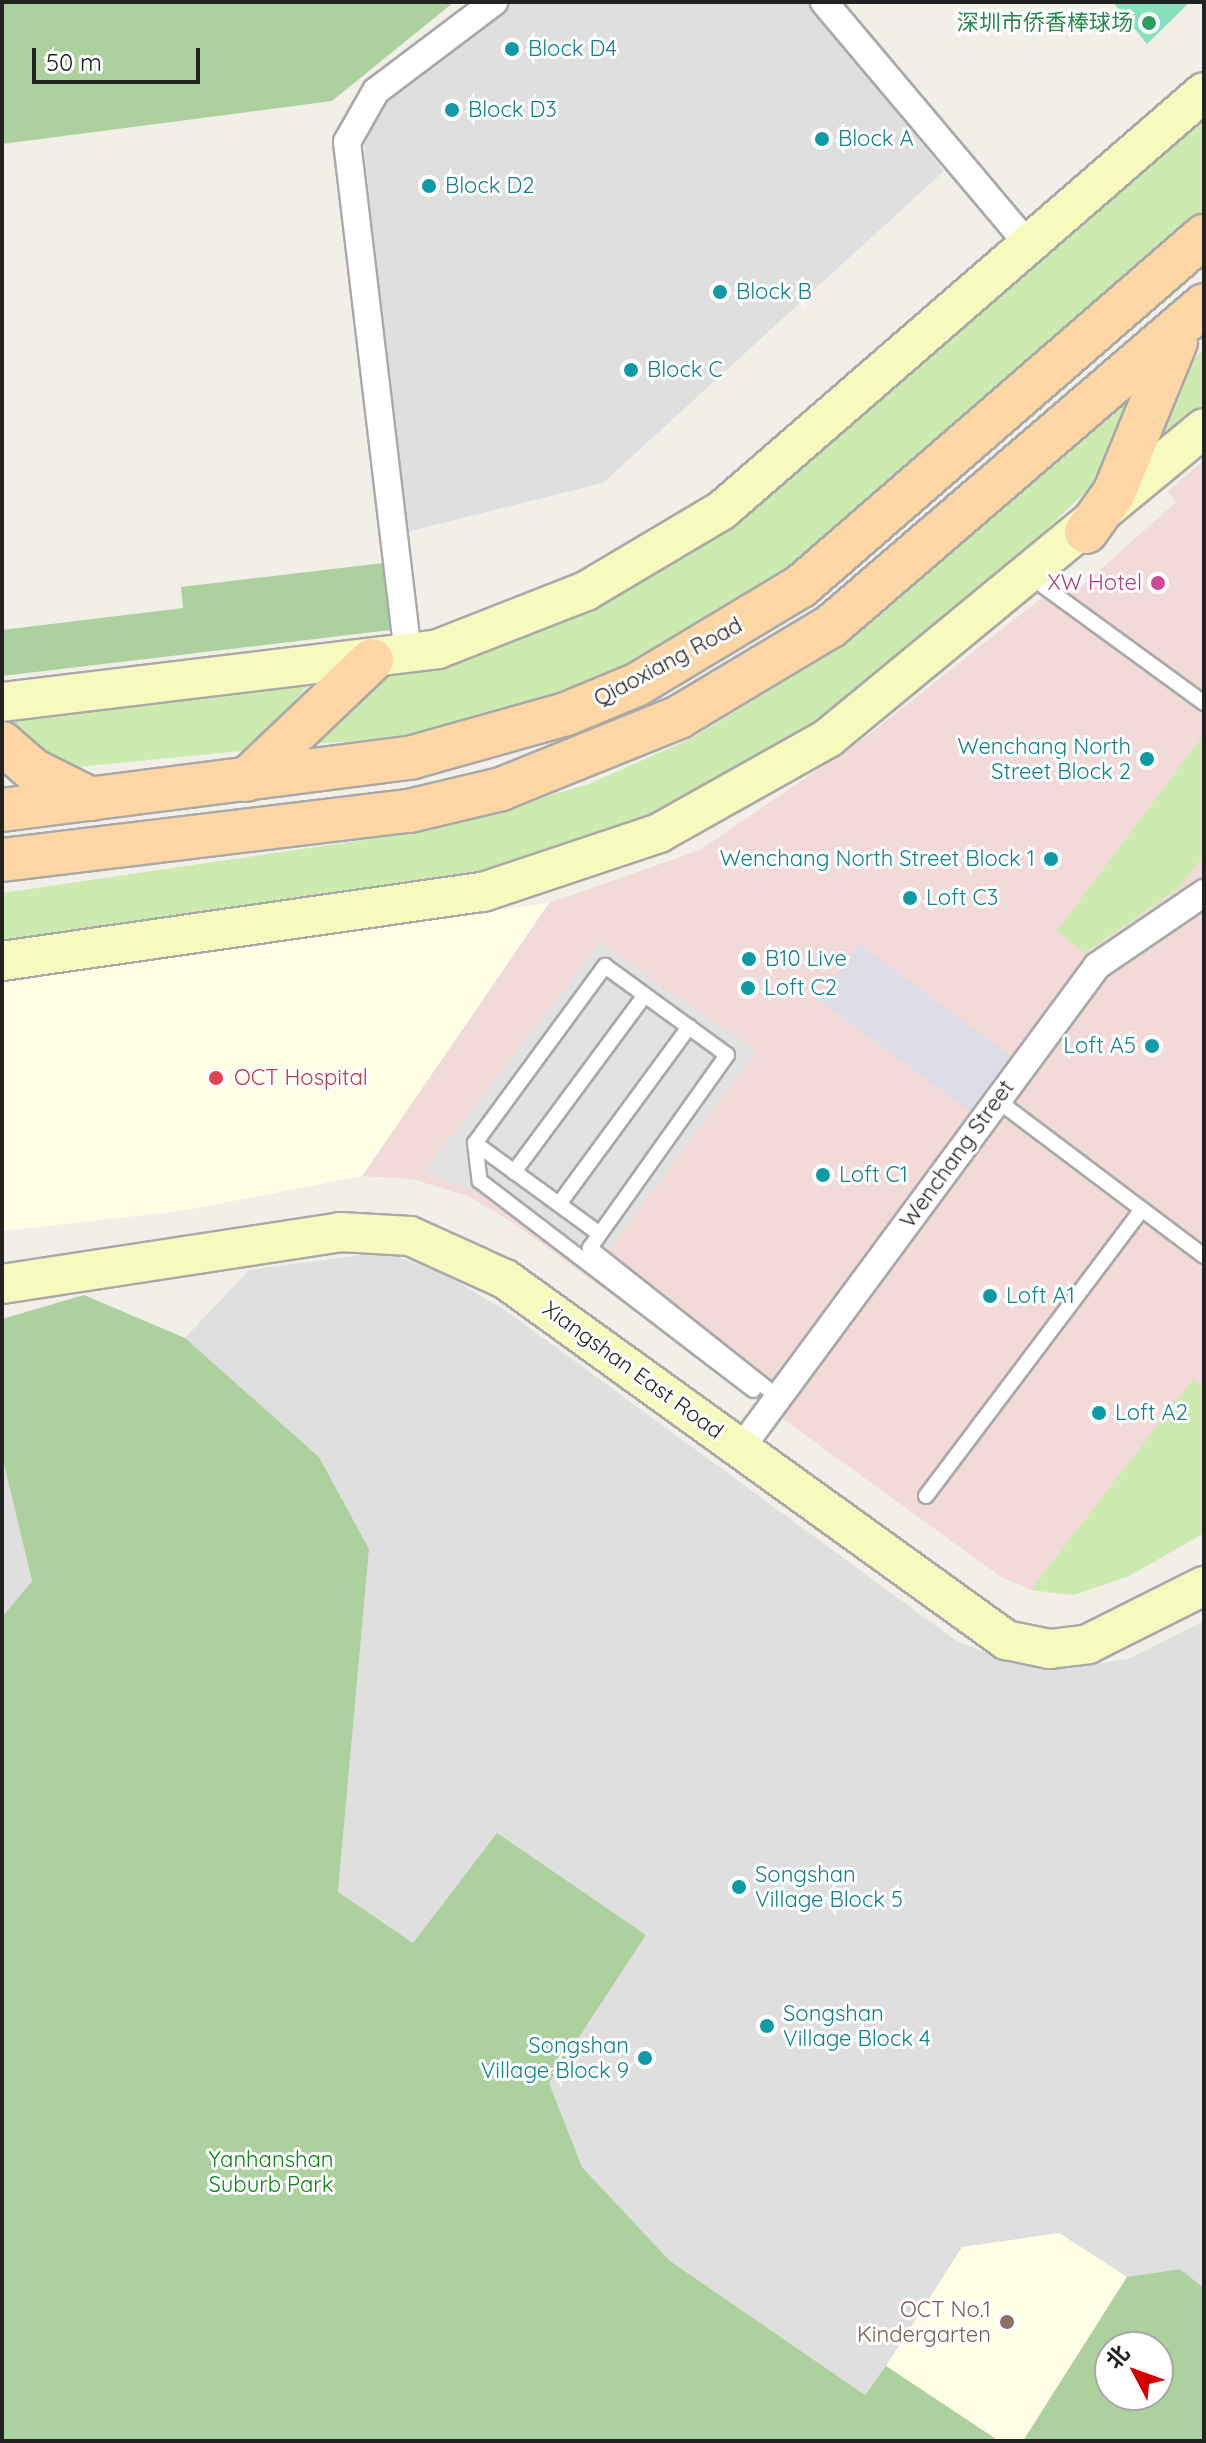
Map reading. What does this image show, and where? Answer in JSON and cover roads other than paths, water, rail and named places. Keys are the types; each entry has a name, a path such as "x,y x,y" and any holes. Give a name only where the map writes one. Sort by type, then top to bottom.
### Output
{"main road":[{"path":"2,702 390,657 516,623 721,511 1031,248 1204,92"},
{"name":"Qiaoxiang Road","path":"2,810 338,770 486,739 624,690 725,635 877,526 1204,236"},
{"path":"1086,532 1114,493 1145,404 1196,312"},
{"path":"2,860 409,811 501,789 679,717 831,626 1196,312"},
{"path":"2,961 322,920 483,892 570,867 659,833 815,746 1031,577 1204,428"},
{"path":"246,780 390,657"},
{"path":"2,743 33,770 95,799 105,847"},
{"name":"Xiangshan East Road","path":"2,1284 340,1232 410,1236 505,1279 741,1448 966,1616 1027,1647 1088,1644 1204,1586"}],"street":[{"path":"390,657 347,142 376,91 494,2"},
{"path":"824,2 1031,248"},
{"name":"Wenchang Street","path":"741,1448 1097,966 1204,893"}],"lane":[{"path":"1031,577 1204,703"},
{"path":"605,966 727,1055 597,1232 590,1248 776,1401 480,1181 475,1143 605,966"},
{"path":"514,1172 645,995"},
{"path":"559,1204 689,1027"},
{"path":"997,1100 1204,1256"},
{"path":"475,1143 597,1232"},
{"path":"926,1496 1142,1209"}],"place":[{"name":"深圳市侨香棒球场","path":"1149,23"},
{"name":"Block D4","path":"512,49"},
{"name":"Block D3","path":"452,110"},
{"name":"Block A","path":"822,139"},
{"name":"Block D2","path":"429,186"},
{"name":"Block B","path":"720,292"},
{"name":"Block C","path":"631,370"},
{"name":"XW Hotel","path":"1158,583"},
{"name":"Wenchang North Street Block 2","path":"1147,759"},
{"name":"Wenchang North Street Block 1","path":"1051,859"},
{"name":"Loft C3","path":"910,898"},
{"name":"B10 Live","path":"749,959"},
{"name":"Loft C2","path":"748,988"},
{"name":"Loft A5","path":"1152,1046"},
{"name":"OCT Hospital","path":"216,1078"},
{"name":"Loft C1","path":"823,1175"},
{"name":"Loft A1","path":"990,1296"},
{"name":"Loft A2","path":"1099,1413"},
{"name":"Songshan Village Block 5","path":"739,1887"},
{"name":"Songshan Village Block 4","path":"767,2026"},
{"name":"Songshan Village Block 9","path":"645,2058"},
{"name":"OCT No.1 Kindergarten","path":"1007,2322"}],"park label":[{"name":"Yanhanshan Suburb Park","path":"271,2172"}]}
